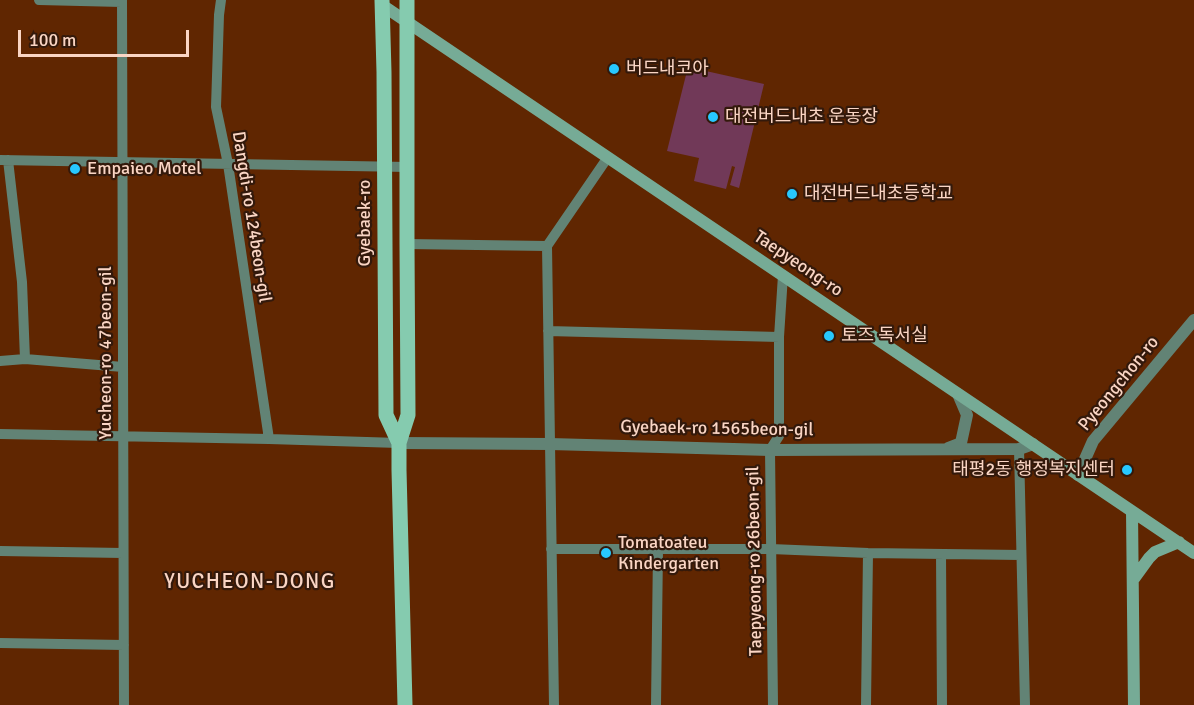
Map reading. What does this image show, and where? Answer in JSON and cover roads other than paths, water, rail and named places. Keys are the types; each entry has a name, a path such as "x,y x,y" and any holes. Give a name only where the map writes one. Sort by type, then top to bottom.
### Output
{"main road":[{"name":"Gyebaek-ro","path":"405,705 399,443 408,415 407,0"},
{"name":"Gyebaek-ro","path":"382,2 386,415 399,443"},
{"name":"Taepyeong-ro","path":"382,2 407,22 1194,553"},
{"path":"1132,511 1134,705"},
{"path":"1133,580 1155,552 1179,542"}],"street":[{"path":"39,0 122,1"},
{"name":"Dangdi-ro 124beon-gil","path":"221,0 216,107 228,164 269,439"},
{"name":"Yucheon-ro 47beon-gil","path":"122,1 124,705"},
{"path":"554,705 547,246 608,157"},
{"path":"25,359 22,282 4,160 408,167"},
{"path":"406,244 547,246"},
{"name":"Taepyeong-ro 26beon-gil","path":"773,705 770,450 779,436 779,337 783,276"},
{"name":"Pyeongchon-ro","path":"1078,474 1093,441 1194,320"},
{"path":"548,331 779,337"},
{"path":"0,361 25,359 123,367"},
{"path":"947,448 961,443 967,415 958,394"},
{"path":"0,434 399,443"},
{"name":"Gyebaek-ro 1565beon-gil","path":"399,443 550,444 770,450 1019,449 1033,444"},
{"path":"1019,449 1025,705"},
{"path":"552,549 771,549 1021,555"},
{"path":"656,705 658,550"},
{"path":"0,551 123,553"},
{"path":"867,705 868,553"},
{"path":"941,554 942,705"},
{"path":"0,643 124,645"}],"place":[{"name":"버드내코아","path":"614,69"},
{"name":"대전버드내초 운동장","path":"713,117"},
{"name":"Empaieo Motel","path":"75,169"},
{"name":"대전버드내초등학교","path":"792,194"},
{"name":"토즈 독서실","path":"829,336"},
{"name":"태평2동 행정복지센터","path":"1127,470"},
{"name":"Tomatoateu Kindergarten","path":"606,553"}],"district":[{"name":"YUCHEON-DONG","path":"250,582"}]}
